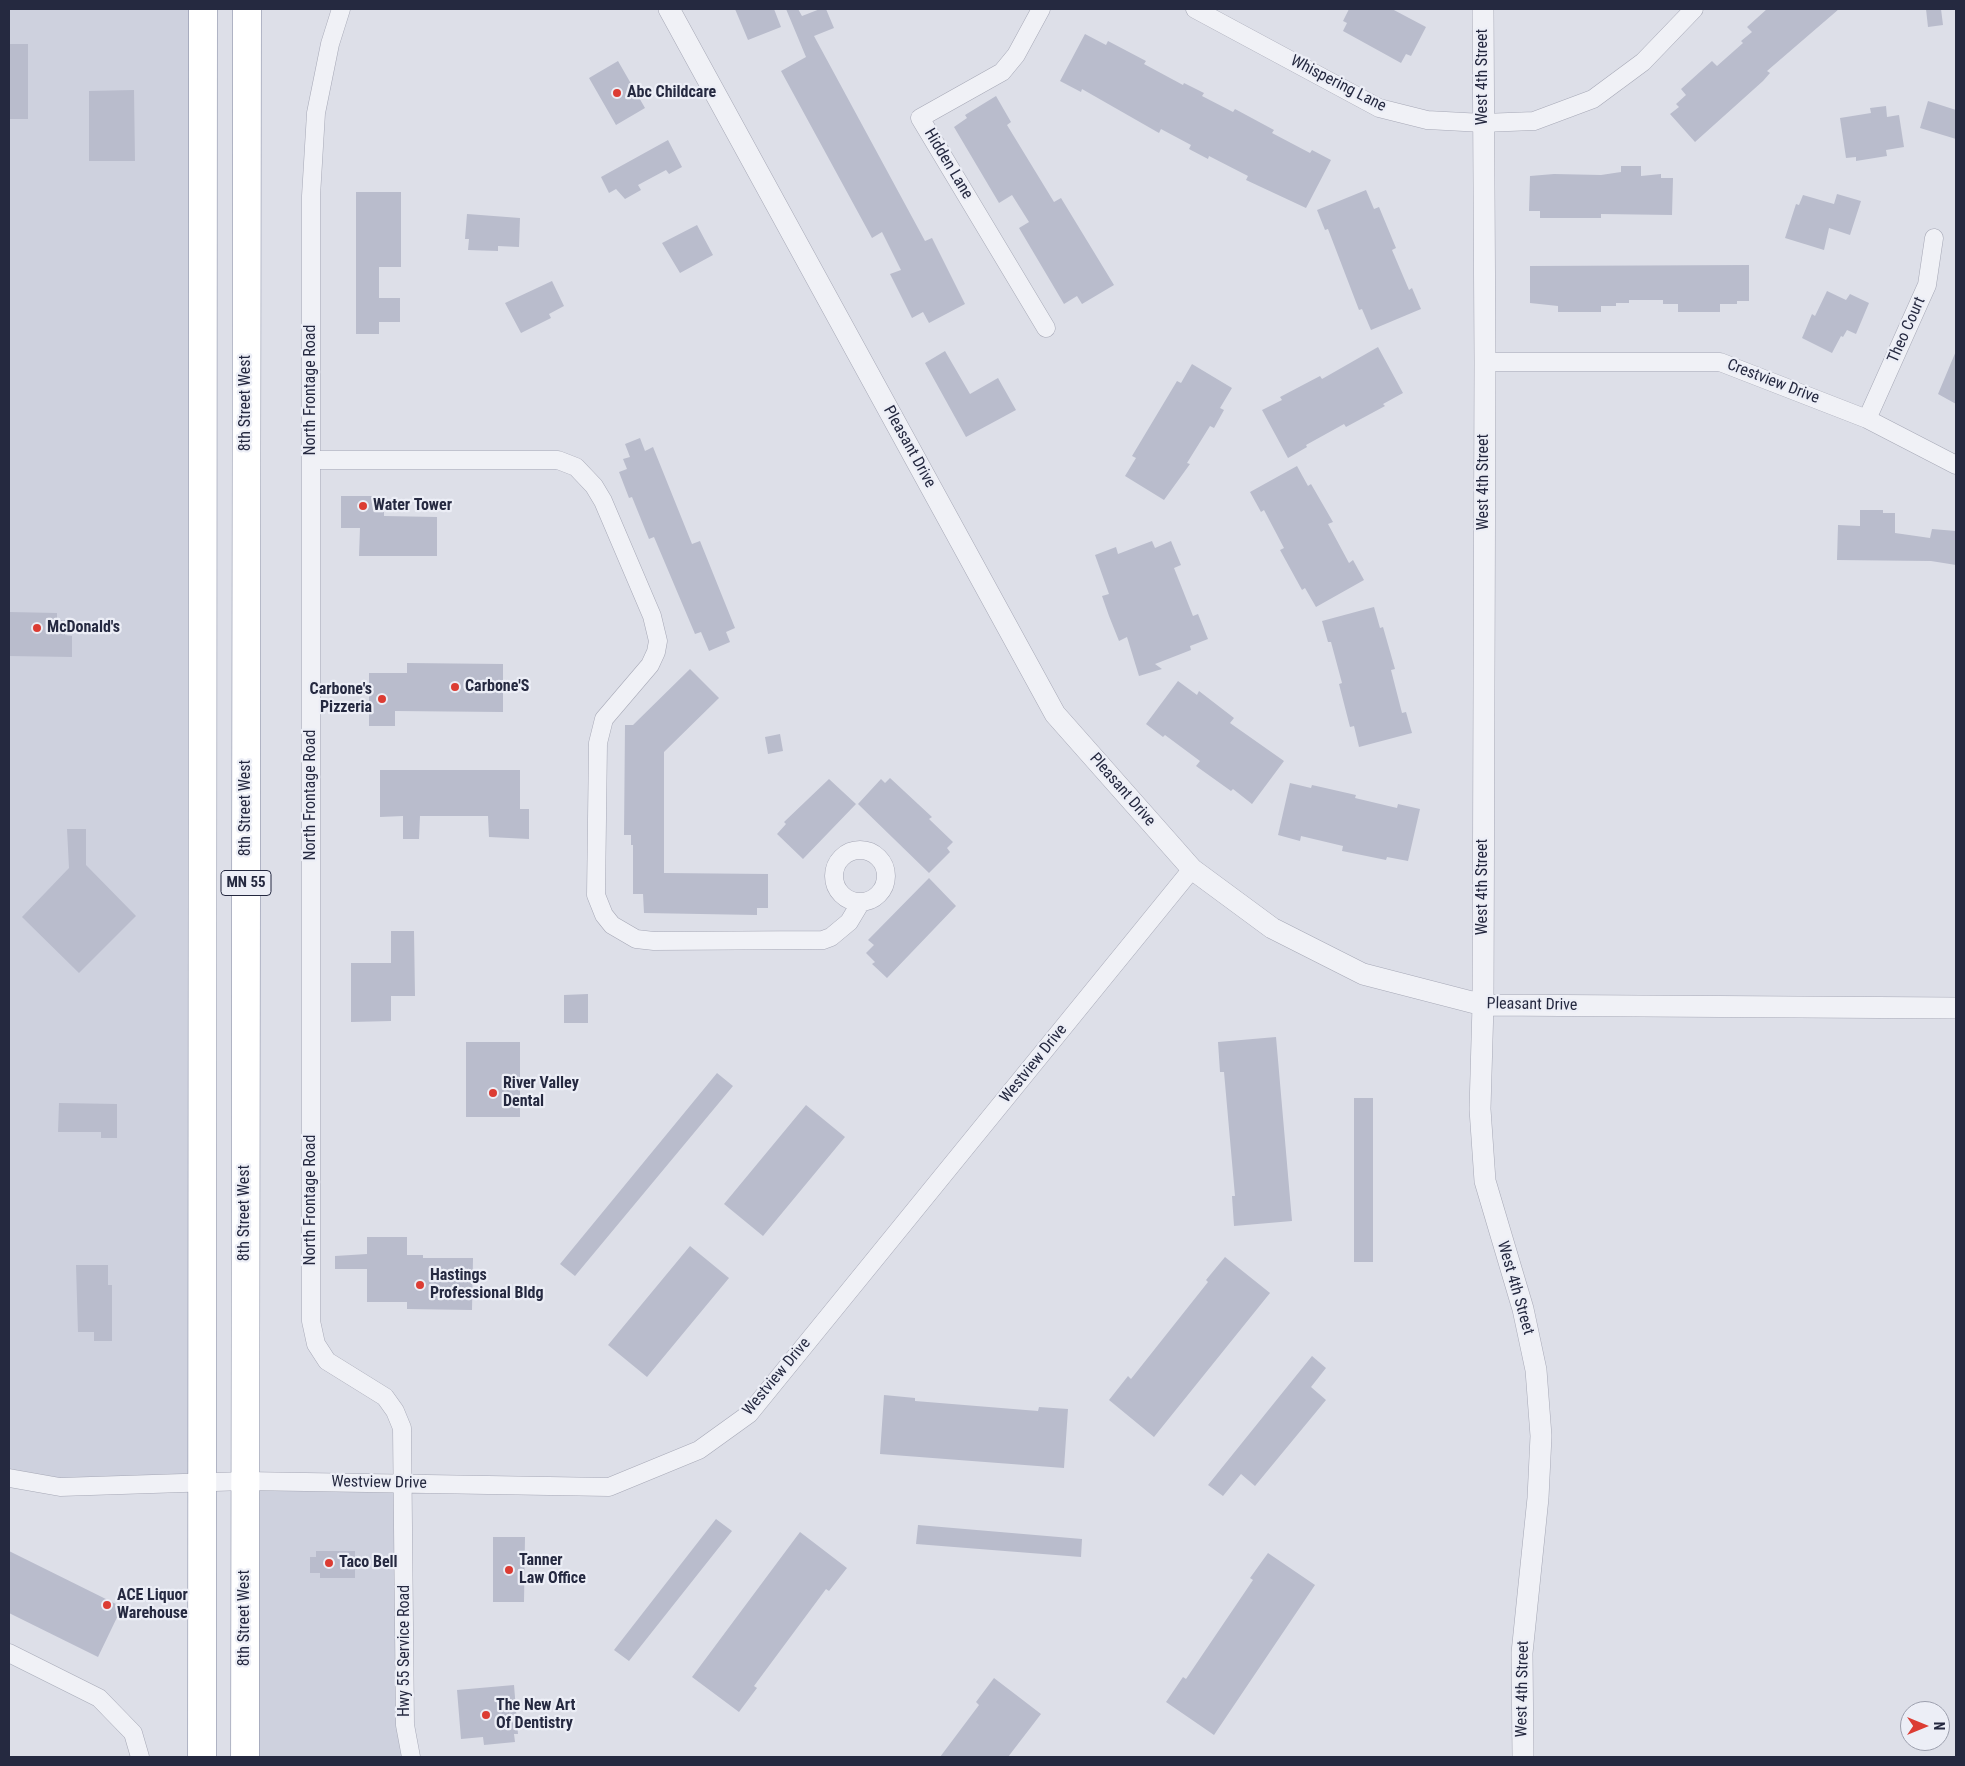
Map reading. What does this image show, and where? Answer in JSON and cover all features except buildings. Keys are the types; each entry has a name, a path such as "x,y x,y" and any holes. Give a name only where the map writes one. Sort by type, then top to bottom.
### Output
{"highway":[{"name":"MN 55","path":"202,1757 203,9"},
{"name":"8th Street West","path":"245,1757 247,9"}],"street":[{"name":"North Frontage Road","path":"341,9 330,44 316,112 311,196 311,1321 316,1344 327,1361 385,1397 396,1411 402,1428 404,1484"},
{"name":"Pleasant Drive","path":"669,9 1055,714 1192,869 1272,928 1363,974 1483,1005 1956,1008"},
{"name":"Hidden Lane","path":"1041,9 1016,56 1002,72 920,118 1046,328"},
{"name":"Whispering Lane","path":"1195,9 1379,108 1426,120 1483,122 1534,121 1593,99 1643,62 1694,9"},
{"name":"West 4th Street","path":"1483,9 1485,362 1483,1005 1480,1110 1485,1181 1523,1309 1536,1370 1541,1436 1538,1498 1522,1653 1523,1757"},
{"name":"Theo Court","path":"1867,419 1927,285 1934,238"},
{"name":"Crestview Drive","path":"1485,362 1720,362 1867,419 1956,465"},
{"path":"311,460 558,460 576,467 594,486 603,501 652,616 658,641 656,652 650,665 604,719 598,743 596,895 604,915 612,925 636,939 823,940 831,937 849,922 861,902"},
{"name":"Westview Drive","path":"9,1478 60,1488 245,1481 609,1487 699,1450 748,1414 1192,869"},
{"name":"Hwy 55 Service Road","path":"404,1484 405,1725 411,1757"},
{"path":"9,1653 98,1698 133,1733 140,1757"}],"shaded area":[{"path":"9,9 203,9 202,1482 9,1478"},
{"path":"245,1481 404,1483 411,1757 245,1757"}],"place":[{"name":"Abc Childcare","path":"617,93"},
{"name":"Water Tower","path":"363,506"},
{"name":"McDonald's","path":"37,628"},
{"name":"Carbone'S","path":"455,687"},
{"name":"Carbone's Pizzeria","path":"382,699"},
{"name":"River Valley Dental","path":"493,1093"},
{"name":"Hastings Professional Bldg","path":"420,1285"},
{"name":"Taco Bell","path":"329,1563"},
{"name":"Tanner Law Office","path":"509,1570"},
{"name":"ACE Liquor Warehouse","path":"107,1605"},
{"name":"The New Art Of Dentistry","path":"486,1715"}]}
